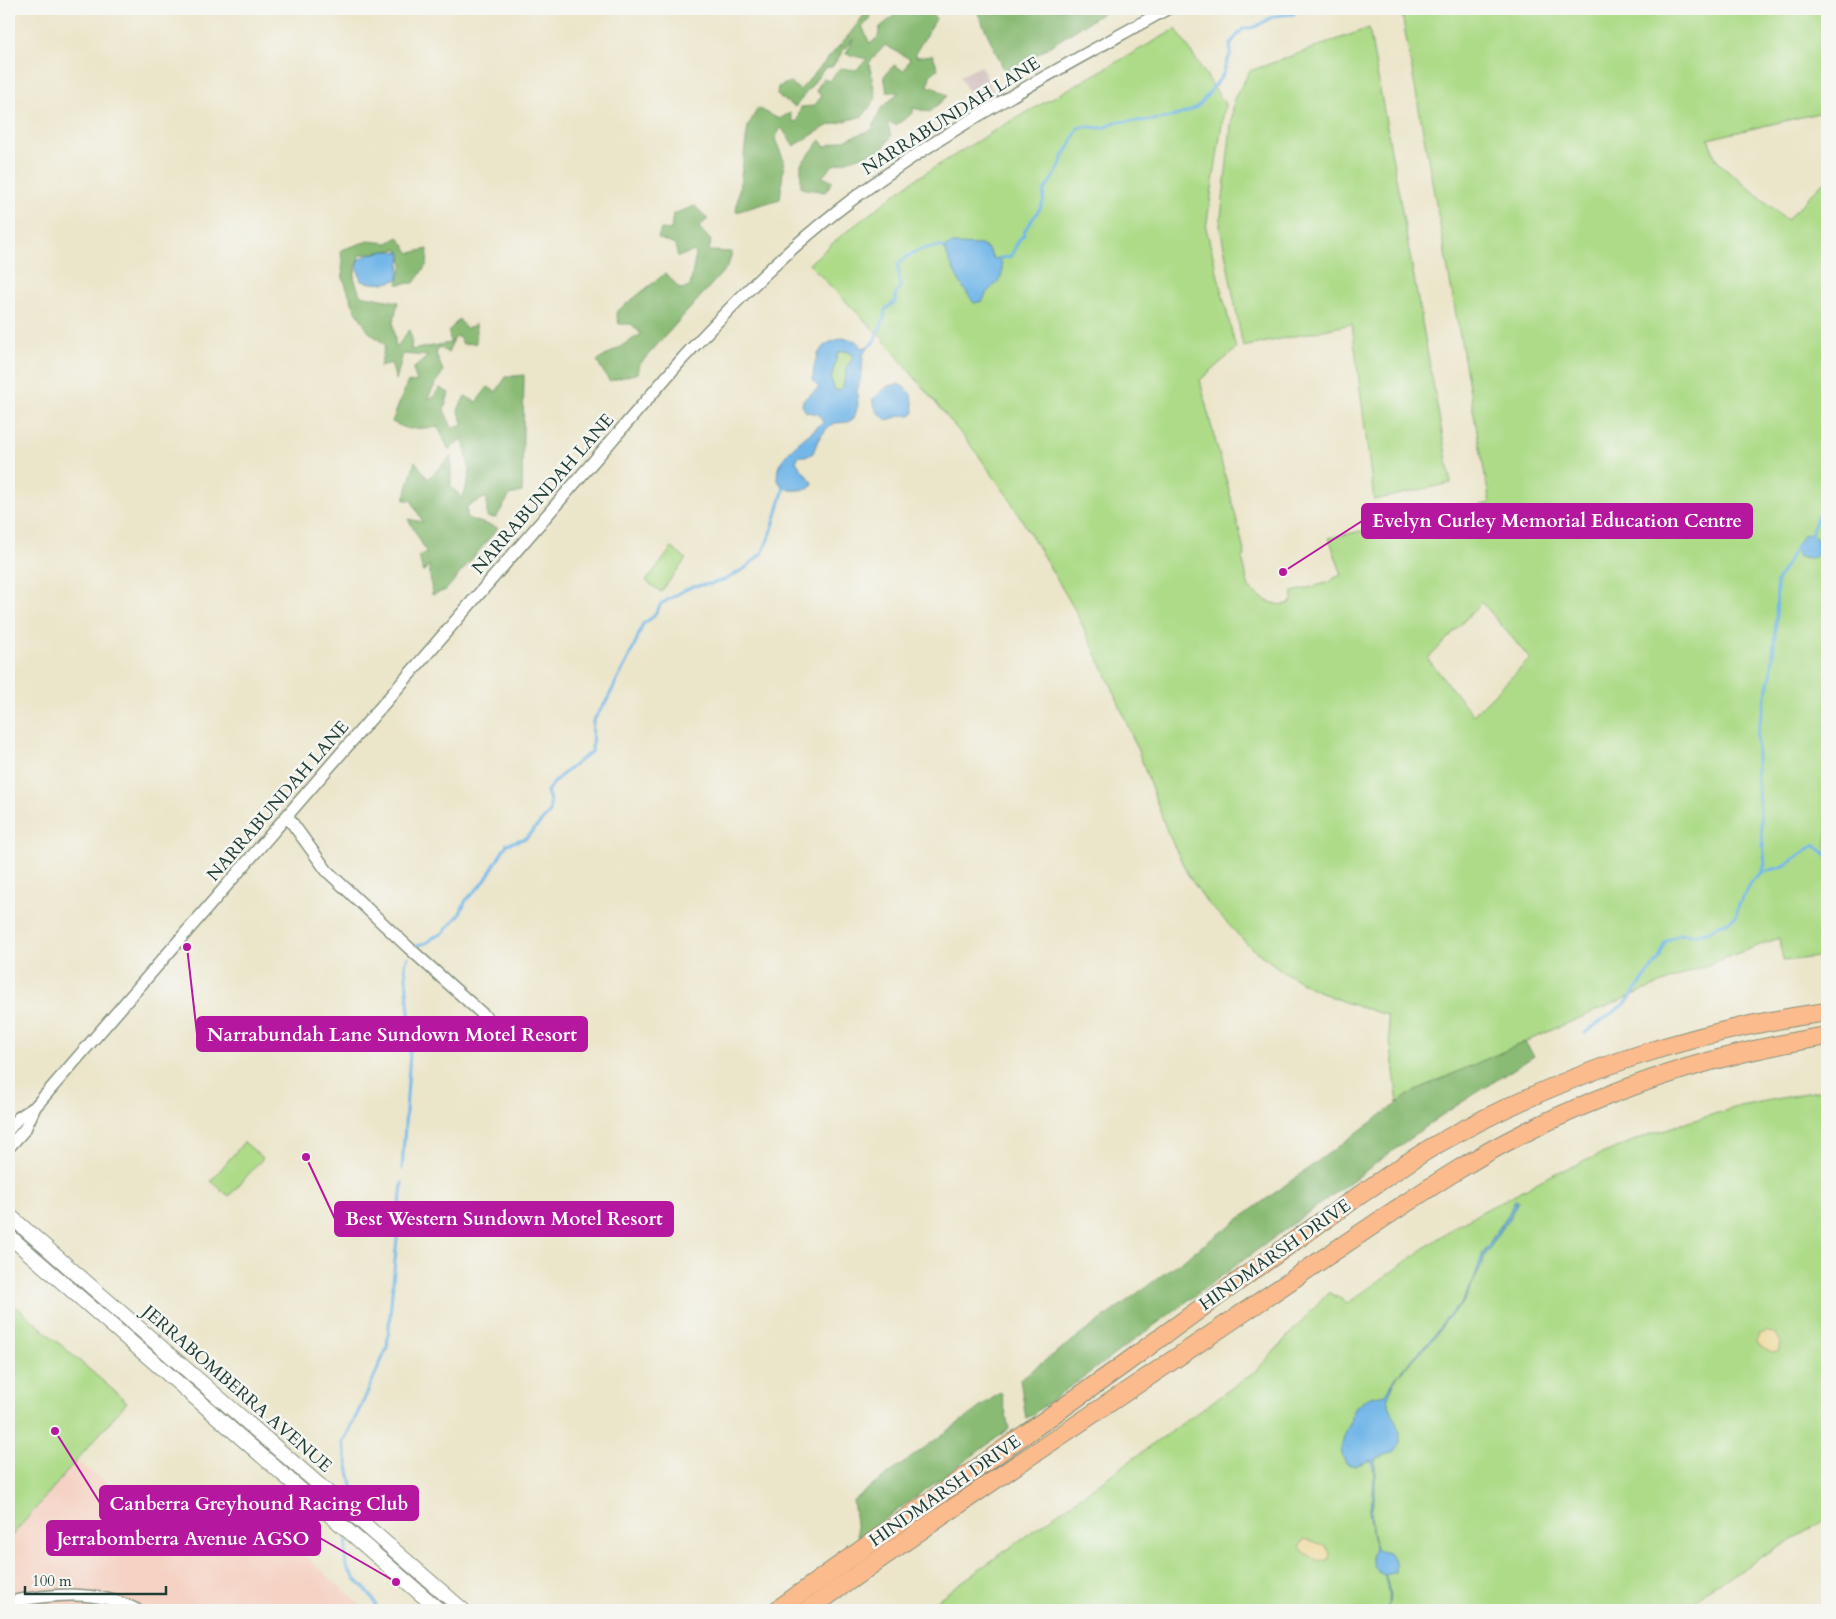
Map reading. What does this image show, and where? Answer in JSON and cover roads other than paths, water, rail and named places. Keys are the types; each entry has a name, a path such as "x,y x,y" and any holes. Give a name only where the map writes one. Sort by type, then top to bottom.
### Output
{"main road":[{"name":"HINDMARSH DRIVE","path":"778,1610 1376,1183 1435,1146 1482,1120 1538,1095 1583,1076 1651,1052 1736,1029 1827,1012"},
{"name":"HINDMARSH DRIVE","path":"808,1610 1032,1455 1474,1160 1517,1136 1596,1099 1678,1070 1756,1049 1827,1036"},
{"path":"1019,1439 1032,1455"}],"street":[{"name":"NARRABUNDAH LANE","path":"9,1129 18,1118 35,1107 683,358 718,320 777,263 849,202 897,167 1006,99 1167,9"},
{"path":"287,816 327,870 408,948 507,1036"},
{"name":"NARRABUNDAH LANE","path":"9,1147 25,1129 35,1107"},
{"name":"JERRABOMBERRA AVENUE","path":"9,1215 437,1587 457,1609"},
{"name":"JERRABOMBERRA AVENUE","path":"9,1236 439,1610"},
{"path":"427,1600 437,1587"},
{"path":"9,1602 52,1596 85,1596 104,1598 137,1610"}],"water":[{"path":"953,244 981,245 988,249 994,259 1000,258 1002,274 983,301 974,303 957,276 944,247"},
{"path":"388,251 400,252 398,279 380,283 361,281 358,260 365,256"},
{"path":"842,338 857,341 861,348 869,346 863,355 862,373 857,391 858,405 854,418 848,422 835,423 829,426 818,440 813,453 808,456 799,456 796,461 813,485 808,489 796,490 785,488 779,482 777,473 785,456 823,422 819,414 806,412 802,405 803,400 819,388 813,380 816,360 823,347","holes":["847,351 853,355 847,367 843,387 839,391 834,389 831,379 838,352"]},
{"path":"899,384 907,389 911,395 914,412 911,416 903,415 887,420 877,412 872,400 888,386"},
{"path":"1811,534 1817,539 1820,551 1816,556 1810,558 1798,555 1796,546 1803,535"},
{"path":"1515,1200 1518,1201 1510,1217 1485,1255 1483,1263 1463,1303 1446,1320 1434,1338 1397,1376 1387,1399 1400,1433 1400,1444 1395,1451 1375,1459 1375,1494 1371,1510 1372,1529 1369,1510 1373,1496 1374,1476 1372,1460 1355,1466 1347,1464 1342,1454 1342,1444 1354,1408 1370,1397 1386,1394 1398,1374 1433,1337 1446,1318 1461,1304 1474,1280 1483,1253 1509,1213"},
{"path":"1372,1531 1376,1549 1389,1552 1395,1562 1395,1572 1385,1575 1389,1593 1388,1606 1384,1575 1375,1567 1371,1556 1375,1549"}],"waterway":[{"path":"1000,258 1010,257 1041,207 1044,191 1059,168 1063,156 1069,148 1078,128 1101,128 1114,122 1160,119 1172,117 1193,109 1201,103 1222,76 1231,54 1230,44 1243,29 1255,27 1274,16 1294,14 1296,9"},
{"path":"869,346 873,343 884,319 885,310 896,301 895,295 900,287 898,264 919,250 931,247 944,247"},
{"path":"1827,441 1821,455 1827,467"},
{"path":"417,946 442,934 459,915 466,900 484,882 507,844 526,838 550,812 550,801 547,791 558,778 592,751 593,721 606,702 633,649 643,624 653,617 661,604 694,586 727,579 747,567 762,553 771,533 784,488"},
{"path":"1809,536 1820,511 1827,505"},
{"path":"1761,873 1765,865 1757,781 1757,734 1771,675 1776,622 1777,581 1798,544"},
{"path":"1585,1033 1627,1002 1659,959 1665,942 1680,934 1693,935 1710,931 1719,925 1727,923 1736,916 1739,904 1750,882 1761,873 1784,866 1814,845 1827,855"},
{"path":"402,1169 411,1038 405,964 408,957"},
{"path":"356,1503 343,1443 387,1348 402,1183"},
{"path":"347,1541 346,1565 353,1577 372,1597 377,1610"}],"place":[{"name":"Evelyn Curley Memorial Education Centre","path":"1283,572"},
{"name":"Narrabundah Lane Sundown Motel Resort","path":"187,947"},
{"name":"Best Western Sundown Motel Resort","path":"306,1157"},
{"name":"Canberra Greyhound Racing Club","path":"55,1431"},
{"name":"Jerrabomberra Avenue AGSO","path":"396,1582"}]}
